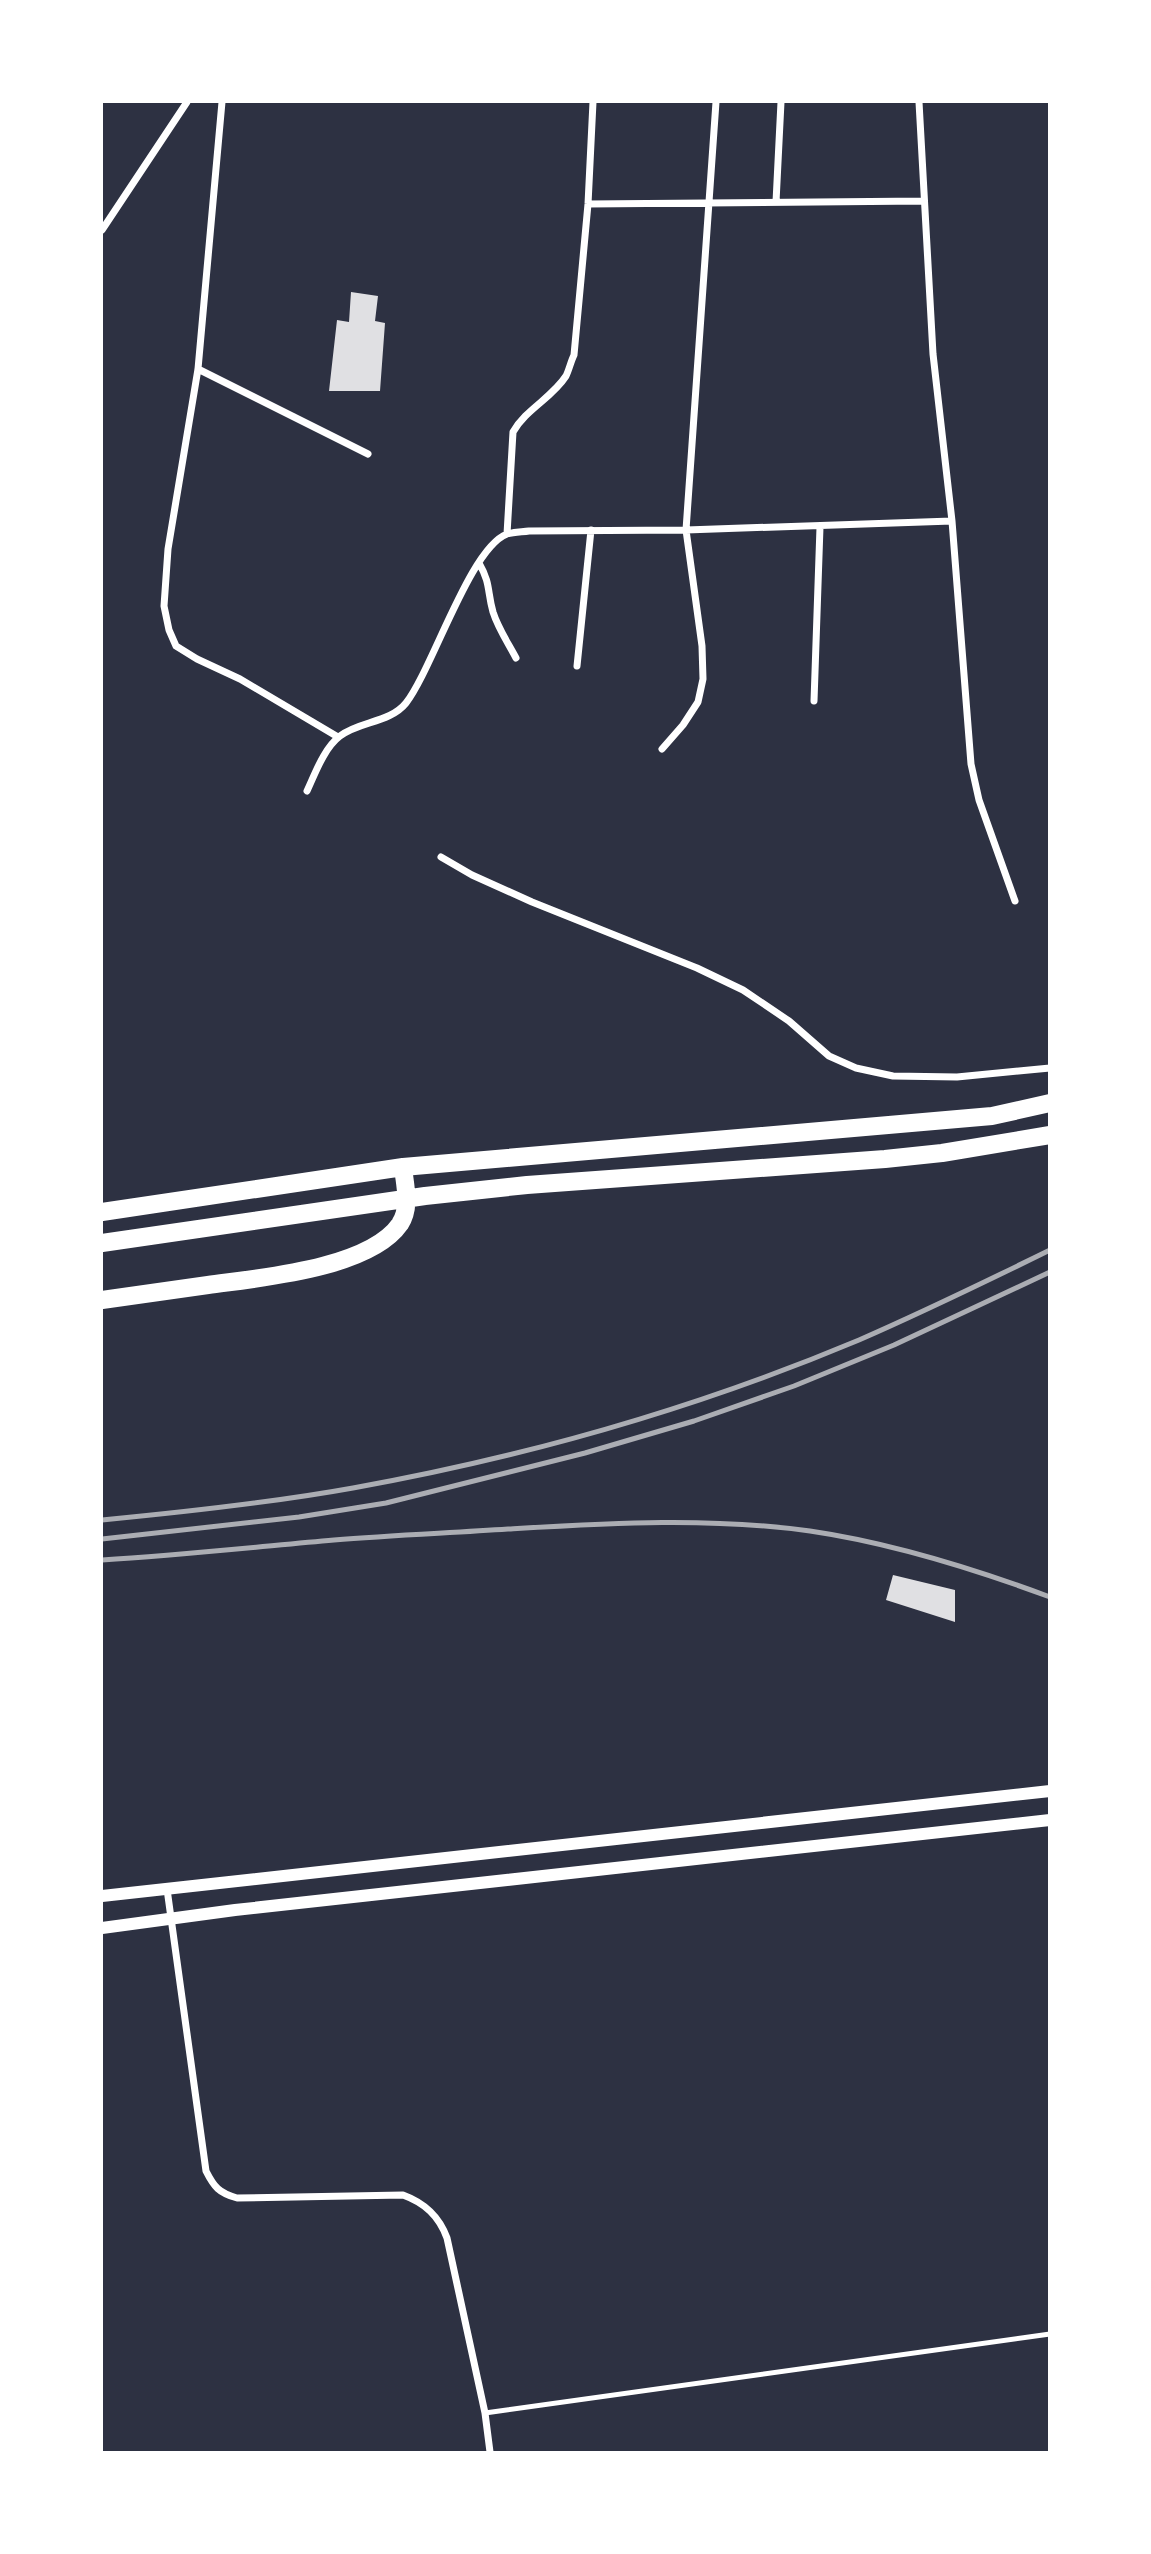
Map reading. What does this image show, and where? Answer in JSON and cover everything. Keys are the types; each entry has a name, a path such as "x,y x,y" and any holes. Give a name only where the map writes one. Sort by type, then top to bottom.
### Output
{"highway":[{"path":"102,1212 403,1167 992,1116 1049,1103"},
{"path":"102,1243 407,1198 527,1185 885,1159 942,1153 1049,1135"},
{"path":"102,1300 299,1272 367,1250 386,1238 399,1225 406,1212 403,1167"}],"street":[{"path":"102,230 187,102"},
{"path":"222,102 198,369 168,549 164,606 169,630 176,646 240,678 338,737"},
{"path":"507,534 513,432 520,419 549,395 566,376 574,355 588,204 593,102"},
{"path":"662,749 698,702 703,679 702,646 686,530 716,102"},
{"path":"776,202 781,102"},
{"path":"919,102 933,354 952,521 971,764 979,800 1016,901"},
{"path":"588,204 925,201"},
{"path":"198,369 368,454"},
{"path":"307,791 325,755 338,737 387,717 405,705 453,608 479,564 496,541 507,534 529,531 820,527 952,521"},
{"path":"814,701 820,527"},
{"path":"577,666 591,530"},
{"path":"479,564 488,578 492,609 516,657"},
{"path":"441,858 532,902 698,968 743,990 789,1021 828,1056 856,1068 893,1076 957,1077 1049,1068"},
{"path":"102,1896 1049,1791"},
{"path":"102,1928 249,1909 1049,1820"},
{"path":"167,1889 206,2171 214,2187 224,2194 237,2197 403,2195 416,2200 431,2211 442,2224 447,2238 485,2413 490,2452"}],"lane":[{"path":"485,2413 1049,2334"}],"building":[{"path":"351,292 378,296 375,321 385,323 380,391 329,391 337,320 349,322"},
{"path":"893,1575 955,1590 955,1622 886,1600"}],"railway":[{"path":"102,1520 228,1507 353,1488 482,1461 610,1428 798,1365 859,1340 1050,1250"},
{"path":"102,1539 299,1517 386,1503 585,1453 694,1421 794,1386 894,1345 1050,1272"},
{"path":"102,1560 356,1538 546,1527 659,1522 734,1524 810,1531 871,1542 991,1576 1050,1597"}]}
